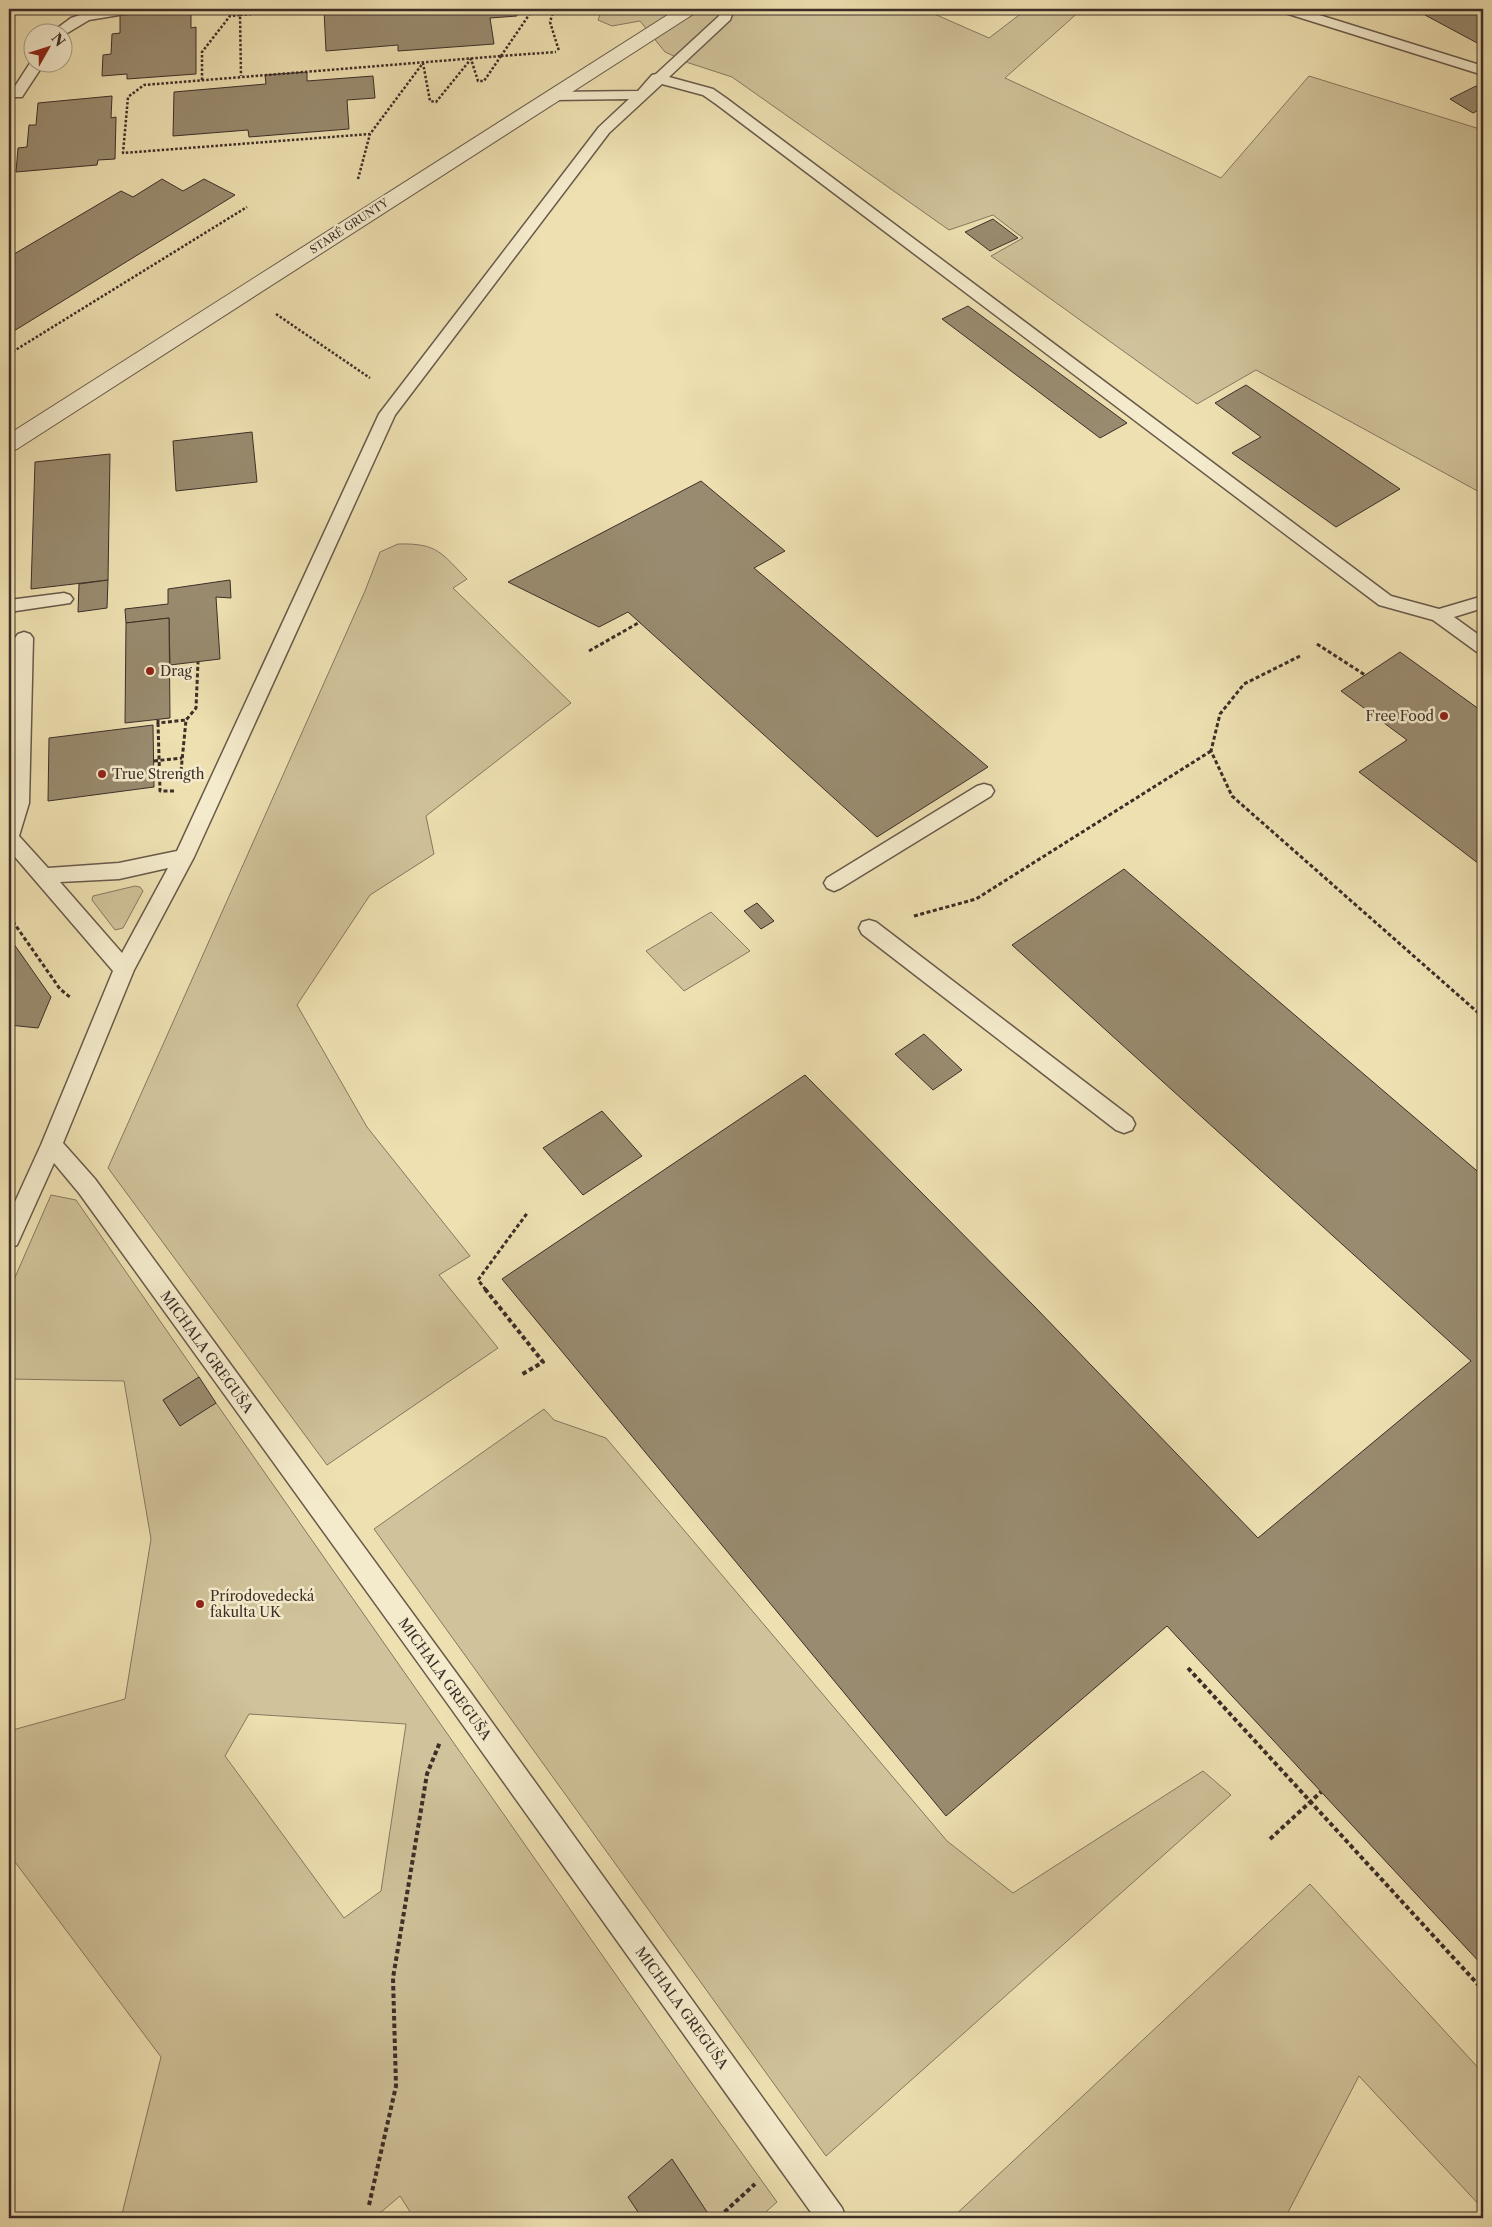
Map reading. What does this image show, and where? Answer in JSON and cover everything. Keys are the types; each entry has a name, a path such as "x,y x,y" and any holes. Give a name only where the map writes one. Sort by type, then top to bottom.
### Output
{"street":[{"name":"STARÉ GRUNTY","path":"9,444 689,9"}],"lane":[{"path":"71,22 100,11 130,9"},
{"path":"9,1238 52,1145 124,969 184,857 387,414 398,397 604,130 657,78 725,16 727,9"},
{"path":"1287,9 1483,71"},
{"path":"17,94 31,72"},
{"path":"657,78 708,92 721,101 1385,601 1440,615 1483,647"},
{"path":"553,96 639,95"},
{"path":"9,606 64,599"},
{"path":"1440,615 1483,602"},
{"path":"24,638 19,803 11,844 43,876 124,969"},
{"path":"834,883 984,791"},
{"path":"43,876 119,871 184,857"},
{"path":"869,928 1124,1124"},
{"name":"MICHALA GREGUŠA","path":"52,1145 87,1186 459,1698 832,2218"}],"path":[{"path":"202,80 202,52 230,16 288,11 290,9"},
{"path":"471,59 478,81 484,81 533,9"},
{"path":"240,15 241,76"},
{"path":"370,134 123,154 128,98 144,85 559,51"},
{"path":"423,62 430,101 436,102 471,59"},
{"path":"357,180 370,134 423,62"},
{"path":"9,354 247,207"},
{"path":"245,293 398,397"},
{"path":"589,651 640,622"},
{"path":"1317,644 1365,675"},
{"path":"1300,656 1244,684 1220,714 1211,751 1232,796 1483,1017"},
{"path":"180,791 186,720 196,708 198,662"},
{"path":"186,720 158,722 160,791 180,791 207,806"},
{"path":"869,928 976,900 1211,751"},
{"path":"154,761 182,758"},
{"path":"9,916 60,989 76,1002"},
{"path":"521,1375 543,1362 478,1280 528,1212"},
{"path":"1188,1668 1483,1990"},
{"path":"369,2206 396,2086 393,1978 427,1774 459,1698"},
{"path":"1270,1839 1321,1792"},
{"path":"719,2217 787,2155"}],"shaded area":[{"path":"602,9 923,9 989,38 1027,9 1082,9 1005,78 1221,178 1309,76 1483,130 1483,494 1256,370 1197,404 991,256 1023,238 993,215 949,230 732,77 689,63 665,52 640,21 612,26 598,20"},
{"path":"398,544 422,545 438,551 444,556 467,579 453,588 571,703 426,816 434,854 370,895 297,1005 367,1127 470,1256 439,1275 498,1348 327,1465 108,1168 365,591 380,552"},
{"path":"135,886 140,887 143,891 123,928 115,930 92,900 93,896"},
{"path":"711,912 750,951 684,991 646,951"},
{"name":"Prírodovedecká fakulta UK","path":"51,1195 76,1200 199,1377 163,1400 180,1425 216,1403 693,2085 777,2202 759,2218 414,2218 400,2196 374,2218 121,2218 161,2057 9,1854 9,1731 125,1699 151,1539 124,1381 9,1379 9,1291","holes":["249,1714 406,1724 381,1891 344,1918 225,1756"]},
{"path":"544,1409 554,1420 606,1438 947,1841 1013,1893 1203,1771 1231,1795 826,2156 374,1529"},
{"path":"1310,1884 1483,2073 1483,2209 1359,2076 1285,2218 952,2218"}],"building":[{"path":"191,9 191,28 196,27 196,74 127,79 127,74 102,76 103,55 111,54 112,34 120,33 120,13"},
{"path":"516,9 517,16 490,18 494,44 398,51 398,45 326,51 324,10"},
{"path":"1437,9 1483,9 1483,43 1481,45 1425,15"},
{"path":"307,72 307,81 373,76 375,98 347,100 349,129 249,137 248,130 173,136 174,92 266,84 265,75"},
{"path":"1476,86 1483,90 1483,108 1473,113 1450,99"},
{"path":"112,96 111,118 116,117 115,159 98,160 97,165 16,172 18,148 27,147 29,125 36,125 38,103"},
{"path":"162,179 183,191 204,179 235,195 9,334 9,257 121,191 133,197"},
{"path":"993,219 1018,238 990,251 965,232"},
{"path":"968,306 1127,423 1100,438 942,319"},
{"path":"1246,385 1400,489 1336,527 1232,453 1261,437 1215,403"},
{"path":"252,432 257,482 176,491 173,441"},
{"path":"110,454 108,580 31,589 35,462"},
{"path":"701,481 785,551 754,568 988,767 877,837 628,612 599,627 508,582"},
{"path":"108,580 107,608 78,612 79,584"},
{"path":"230,580 231,598 216,597 220,659 170,665 169,618 126,623 125,609 168,604 168,589"},
{"path":"169,618 170,718 125,723 126,623"},
{"path":"1400,652 1483,712 1483,867 1359,772 1407,740 1341,691"},
{"name":"True Strength","path":"153,725 154,787 48,801 49,738"},
{"path":"1124,869 1483,1176 1483,1394 1480,1396 1483,1399 1483,1966 1167,1626 946,1816 502,1279 805,1075 1035,1307 1258,1538 1471,1361 1012,945"},
{"path":"757,903 774,921 761,929 744,911"},
{"path":"9,937 51,997 38,1028 9,1025"},
{"path":"924,1034 962,1070 933,1090 895,1054"},
{"path":"602,1111 642,1156 583,1195 543,1148"},
{"path":"199,1377 216,1403 180,1426 163,1400"},
{"path":"672,2159 711,2218 642,2218 628,2197"}],"place":[{"name":"Drag","path":"150,671"},
{"name":"Free Food","path":"1444,716"},
{"name":"True Strength","path":"102,774"},
{"name":"Prírodovedecká fakulta UK","path":"200,1604"}]}
